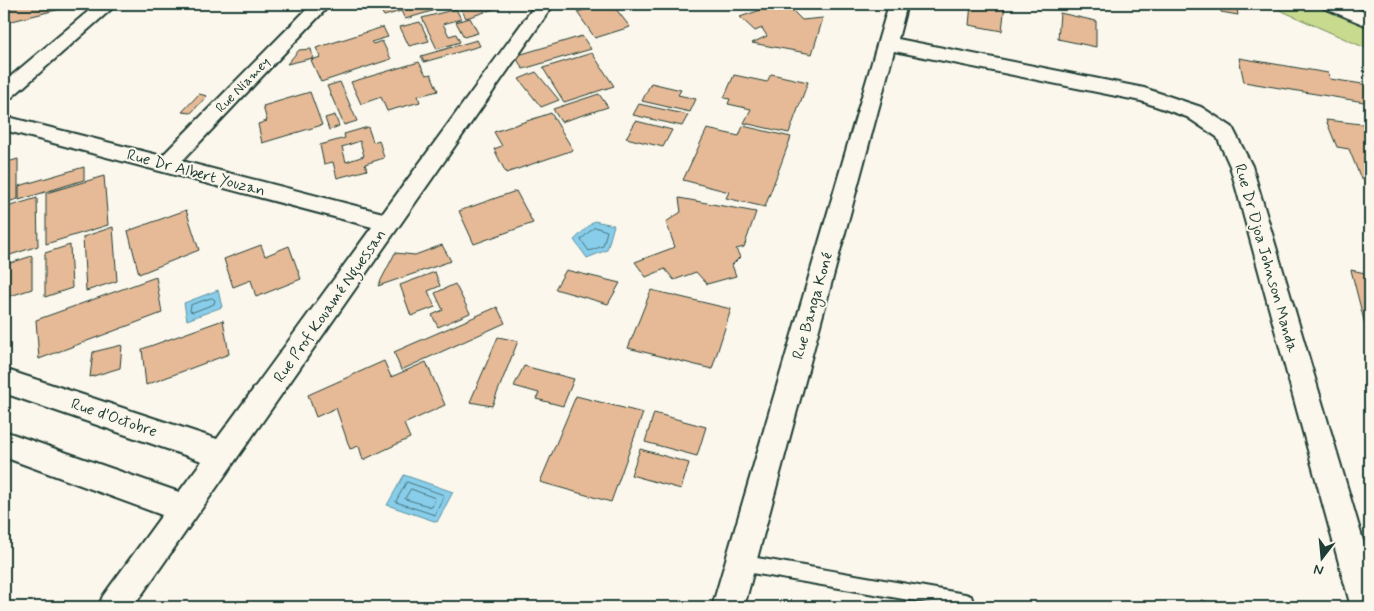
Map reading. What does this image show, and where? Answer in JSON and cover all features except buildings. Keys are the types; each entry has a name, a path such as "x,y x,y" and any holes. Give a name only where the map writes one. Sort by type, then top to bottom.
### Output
{"street":[{"path":"4,93 108,4"},
{"name":"Rue Niamey","path":"166,165 316,10 315,4"},
{"name":"Rue Prof Kouamé Nguessan","path":"114,607 545,4"},
{"name":"Rue Banga Koné","path":"728,607 898,4"},
{"path":"1330,4 1370,20"},
{"name":"Rue Dr Djoa Johnson Manda","path":"887,43 1144,95 1194,112 1225,132 1242,166 1367,607"},
{"name":"Rue Dr Albert Youzan","path":"4,123 389,223"},
{"name":"Rue d'Octobre","path":"4,381 224,455"},
{"path":"4,444 185,509"}],"lane":[{"path":"740,564 965,602"}],"green space":[{"path":"1266,4 1351,4 1370,12 1370,50"}],"water":[{"path":"594,221 614,225 607,250 587,258 574,240"},
{"path":"218,290 222,307 187,320 184,303"},
{"path":"404,475 453,492 437,522 387,505"}]}
